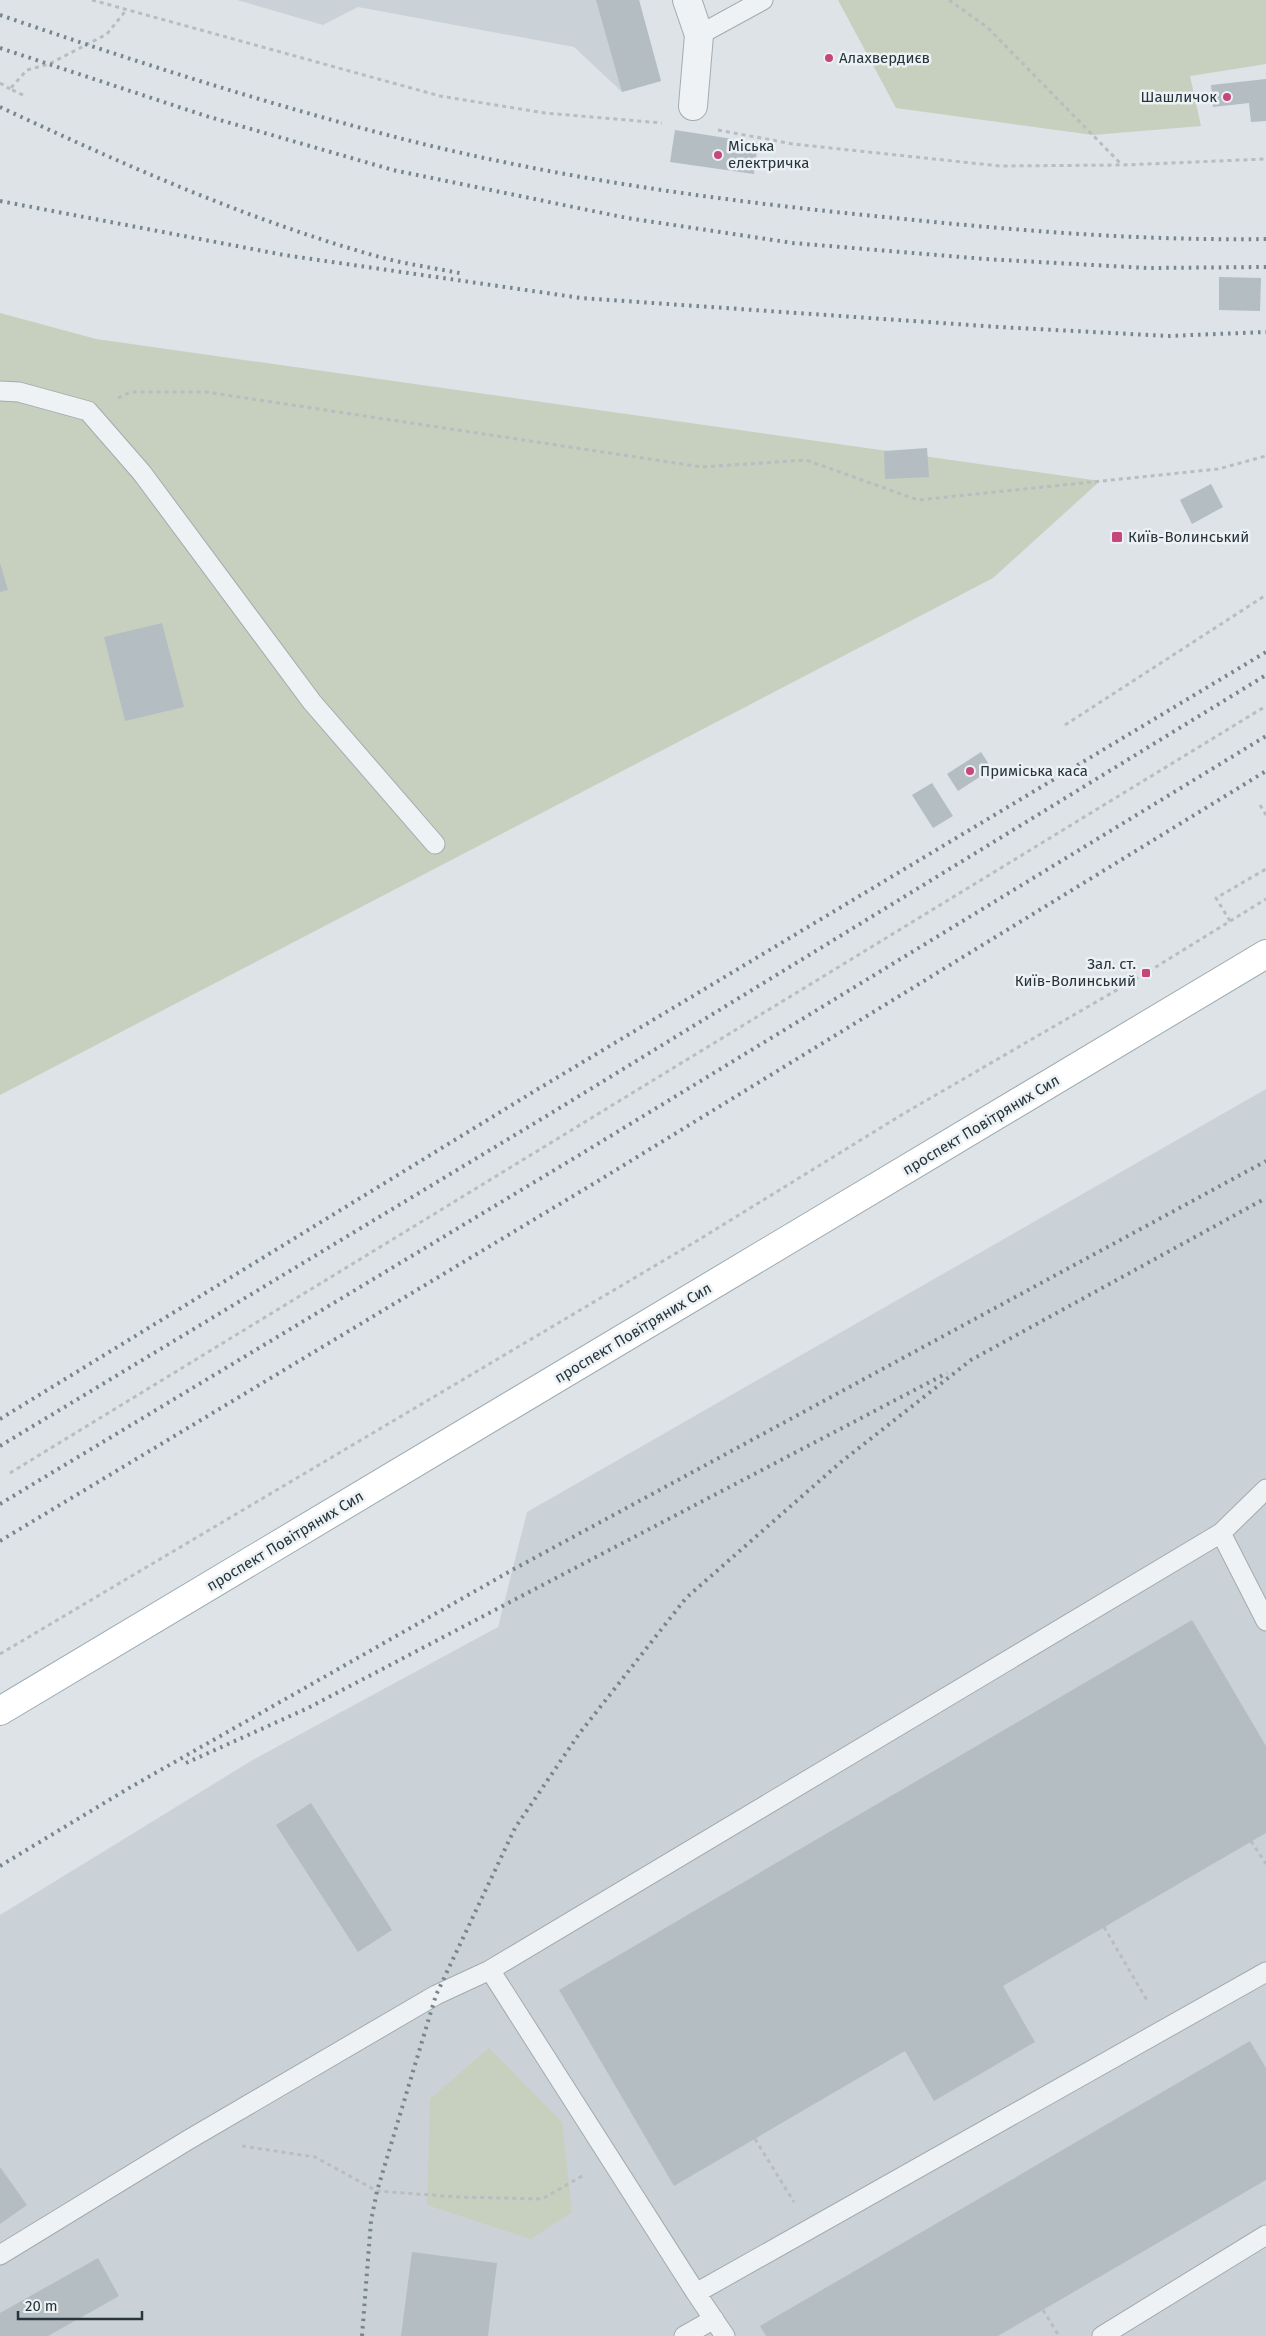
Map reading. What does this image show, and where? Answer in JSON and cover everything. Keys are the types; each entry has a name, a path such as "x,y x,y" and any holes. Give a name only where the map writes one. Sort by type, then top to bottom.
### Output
{"main road":[{"name":"проспект Повітряних Сил","path":"0,1712 1266,954"}],"street":[{"path":"687,0 699,35 693,106"}],"lane":[{"path":"699,35 762,0"},
{"path":"0,391 19,392 88,411 142,473 312,702 435,844"},
{"path":"0,2254 188,2140 436,1995 490,1970 1221,1533 1266,1489"},
{"path":"1221,1533 1266,1621"},
{"path":"490,1970 725,2336"},
{"path":"696,2293 1266,1972"},
{"path":"1102,2336 1266,2235"},
{"path":"684,2336 714,2319"}],"path":[{"path":"949,0 986,27 1123,166"},
{"path":"10,89 27,70 49,64 107,34 127,9"},
{"path":"0,83 22,96"},
{"path":"88,411 131,392 206,392 702,467 806,460 918,500 1218,469 1266,456"},
{"path":"1065,725 1266,595"},
{"path":"10,1473 1266,706"},
{"path":"1260,805 1266,815"},
{"path":"1230,921 1216,898 1266,869"},
{"path":"0,1654 695,1242 903,1114 1146,973 1266,899"},
{"path":"1252,1841 1266,1864"},
{"path":"1104,1928 1164,2029"},
{"path":"755,2139 811,2228"},
{"path":"188,2140 271,2149 315,2157 377,2192 459,2197 542,2199 611,2160"},
{"path":"1043,2310 1059,2336"}],"shaded area":[{"path":"237,0 639,0 661,81 622,92 574,47 358,7 323,25"},
{"path":"1266,1089 1266,2336 0,2336 0,1915 251,1761 498,1627 527,1512"}],"green space":[{"path":"838,0 1266,0 1266,64 1190,76 1201,126 1093,135 896,108"},
{"path":"0,313 96,339 1100,481 993,578 0,1095"},
{"path":"489,2048 562,2122 572,2212 531,2239 427,2205 430,2099"}],"building":[{"path":"596,0 639,0 661,81 622,92"},
{"path":"1266,79 1266,121 1251,122 1249,103 1213,107 1211,85"},
{"path":"675,130 758,143 754,174 670,162"},
{"path":"1219,277 1261,278 1260,311 1219,310"},
{"path":"927,448 929,477 885,479 884,451"},
{"path":"1211,484 1223,507 1192,524 1180,500"},
{"path":"0,563 8,590 0,592"},
{"path":"162,623 184,707 125,721 104,637"},
{"path":"981,752 992,769 958,791 947,774"},
{"path":"932,783 953,816 933,828 912,795"},
{"path":"1192,1620 1266,1746 1266,1833 1003,1986 1035,2042 934,2101 905,2051 674,2186 559,1990"},
{"path":"311,1803 392,1930 358,1952 276,1825"},
{"path":"1250,2041 1266,2068 1266,2180 998,2336 766,2336 760,2326"},
{"path":"0,2167 27,2205 0,2224"},
{"path":"412,2252 497,2263 488,2336 401,2336"},
{"path":"98,2258 119,2296 48,2336 0,2336 0,2313"}],"railway":[{"path":"0,15 200,81 352,126 462,153 582,177 763,204 979,226 1075,234 1170,238 1266,239"},
{"path":"0,48 206,116 393,170 627,218 793,243 985,259 1147,268 1266,267"},
{"path":"0,107 92,149 232,208 387,259 464,274"},
{"path":"0,201 284,255 581,298 999,327 1168,336 1266,332"},
{"path":"0,1419 533,1092 1266,652"},
{"path":"0,1446 553,1112 1266,675"},
{"path":"0,1504 581,1154 1266,736"},
{"path":"0,1541 598,1181 1266,771"},
{"path":"0,1866 129,1788 514,1569 1266,1161"},
{"path":"362,2336 371,2221 377,2191 436,1995 515,1828 579,1734 686,1598 841,1462 971,1360 1266,1198"},
{"path":"186,1763 308,1708 947,1373"}],"place":[{"name":"Алахвердиєв","path":"829,58"},
{"name":"Шашличок","path":"1227,97"},
{"name":"Міська електричка","path":"718,155"},
{"name":"Київ-Волинський","path":"1117,537"},
{"name":"Приміська каса","path":"970,771"},
{"name":"Зал. ст. Київ-Волинський","path":"1146,973"}]}
